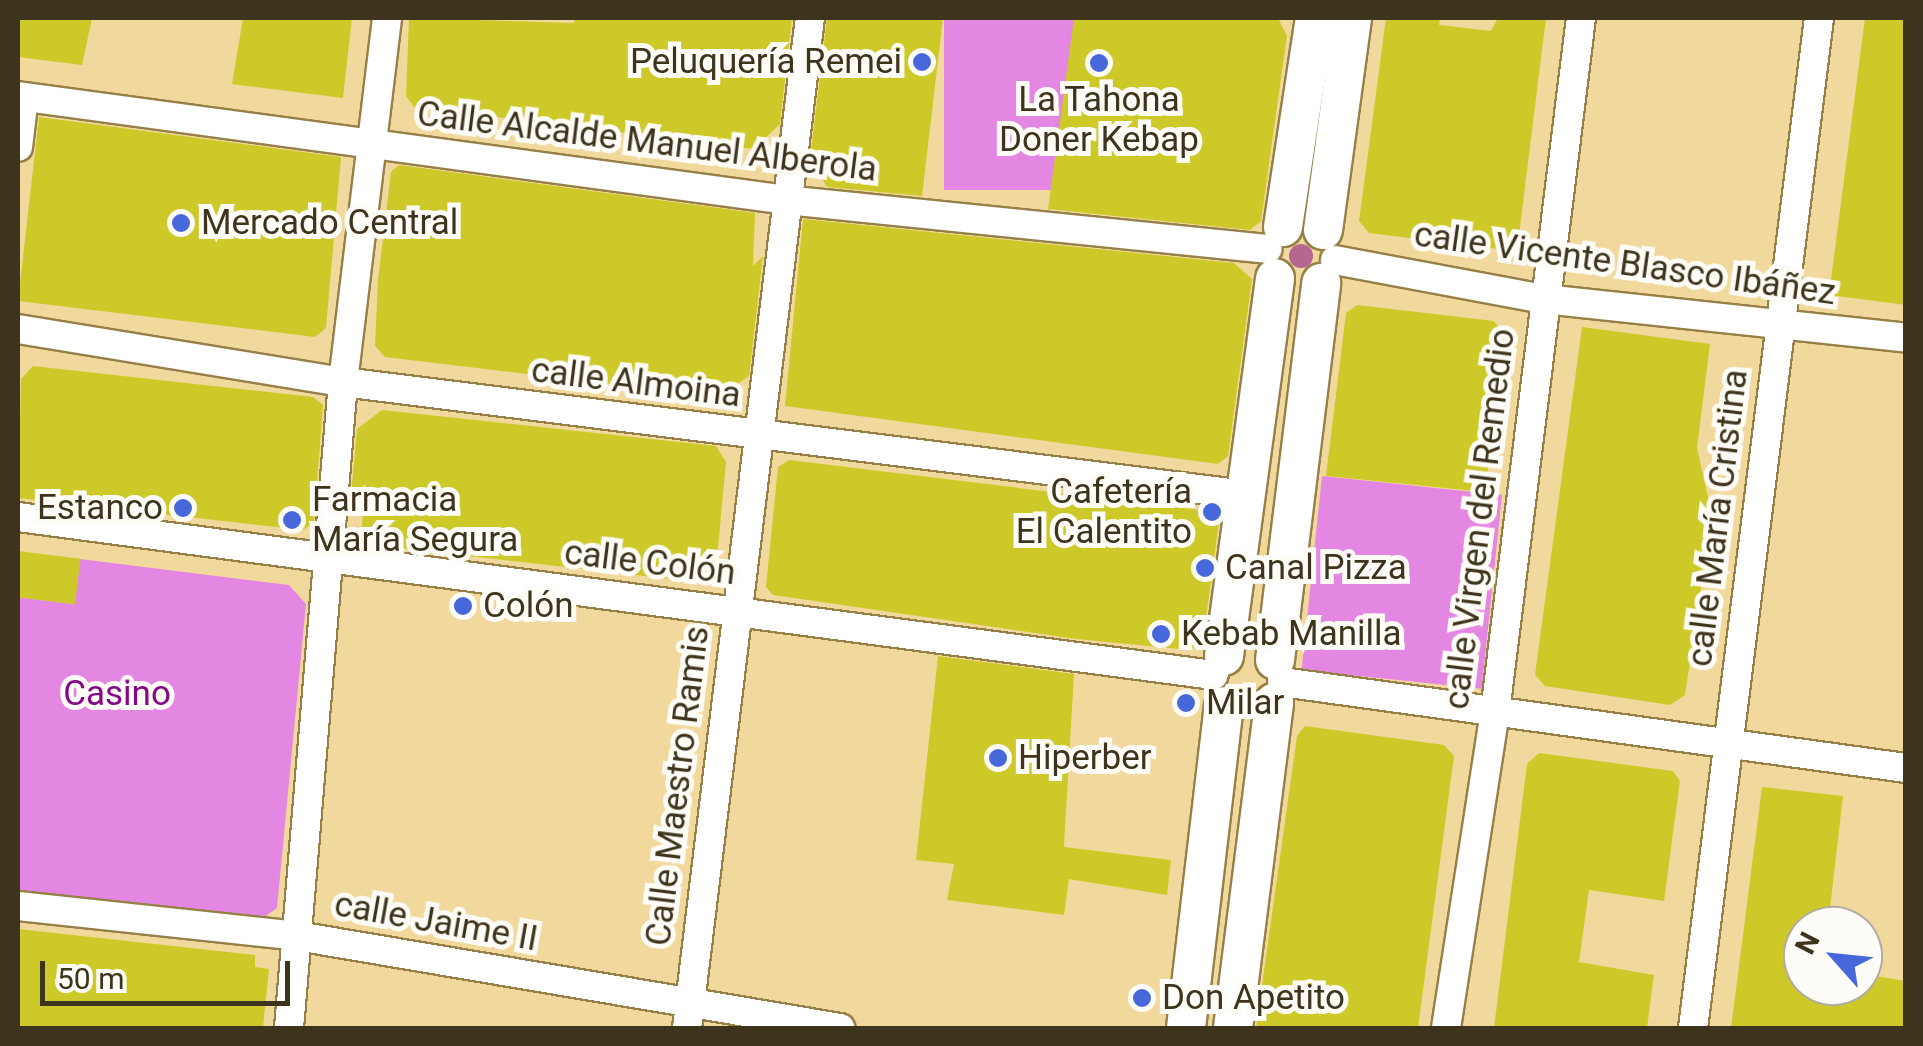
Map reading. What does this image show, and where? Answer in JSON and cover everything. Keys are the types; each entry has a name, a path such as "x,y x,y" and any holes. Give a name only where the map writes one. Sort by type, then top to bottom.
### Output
{"street":[{"path":"288,1028 332,559 343,382 376,144 387,18"},
{"name":"Calle Maestro Ramis","path":"688,1016 810,18"},
{"path":"1186,1028 1221,679 1248,495 1275,251 1316,18"},
{"path":"1233,1028 1277,682 1352,18"},
{"name":"calle Virgen del Remedio","path":"1446,1028 1495,712 1580,18"},
{"name":"calle María Cristina","path":"1693,1028 1819,18"},
{"path":"18,147 21,97"},
{"name":"Calle Alcalde Manuel Alberola","path":"21,97 786,200 1275,251"},
{"path":"1275,251 1304,222 1326,258"},
{"path":"1275,251 1295,289 1326,258"},
{"name":"calle Vicente Blasco Ibáñez","path":"1326,258 1544,299 1906,338"},
{"name":"calle Almoina","path":"18,329 343,382 1248,495"},
{"name":"calle Colón","path":"18,517 1221,679"},
{"path":"1221,679 1256,648 1277,682"},
{"path":"1221,679 1255,714 1277,682"},
{"path":"1277,682 1906,768"},
{"name":"calle Jaime II","path":"18,906 297,936 688,1016 840,1028"}],"green space":[{"path":"944,18 1074,18 1074,190 944,190"},
{"path":"1322,476 1502,495 1482,689 1302,670"},
{"name":"Casino","path":"80,559 289,585 306,604 277,908 260,920 18,894 18,597 73,604"}],"building":[{"path":"18,18 92,18 82,65 18,57"},
{"path":"243,18 352,18 343,98 232,84"},
{"path":"409,18 574,23 575,18 792,18 780,124 754,149 414,107 406,96"},
{"path":"827,18 943,18 922,196 827,187 810,159"},
{"path":"1074,18 1278,18 1287,36 1261,221 1250,230 1048,209"},
{"path":"1386,18 1440,18 1439,25 1491,31 1498,18 1546,18 1518,243 1507,250 1369,233 1359,221"},
{"path":"1865,18 1906,18 1906,305 1829,295"},
{"name":"Mercado Central","path":"39,117 341,157 326,328 315,337 18,301"},
{"path":"399,165 755,213 753,266 763,256 749,376 719,397 385,357 375,346 378,280 391,172"},
{"path":"803,219 1234,263 1252,279 1228,456 1218,464 785,406"},
{"path":"1357,305 1494,321 1505,336 1485,492 1326,476 1346,313"},
{"path":"1582,327 1710,344 1697,448 1712,515 1685,695 1670,705 1545,686 1535,675"},
{"path":"33,366 313,397 323,405 314,522 303,530 18,498 21,379"},
{"path":"382,410 716,446 726,462 716,569 697,582 372,545 361,533 366,484 351,495 357,429"},
{"path":"789,460 1208,511 1219,522 1203,640 1190,650 1076,639 773,595 766,587 778,467"},
{"path":"18,551 81,559 75,604 18,597"},
{"name":"Hiperber","path":"938,656 1074,674 1064,847 1171,860 1167,895 1069,879 1064,915 947,900 954,864 916,860"},
{"path":"1305,726 1444,745 1454,756 1418,1028 1256,1028 1297,736"},
{"path":"1539,753 1673,771 1680,781 1664,901 1589,890 1579,962 1654,975 1647,1028 1494,1028 1527,764"},
{"path":"1762,787 1843,796 1830,906 1783,906 1783,1006 1883,1006 1883,977 1906,981 1904,1028 1731,1028"},
{"path":"18,929 255,955 255,967 269,969 263,1028 18,1028"}],"place":[{"name":"Peluquería Remei","path":"922,62"},
{"name":"La Tahona Doner Kebap","path":"1099,63"},
{"name":"Mercado Central","path":"181,223"},
{"name":"Estanco","path":"183,508"},
{"name":"Cafetería El Calentito","path":"1212,512"},
{"name":"Farmacia María Segura","path":"292,520"},
{"name":"Canal Pizza","path":"1205,568"},
{"name":"Colón","path":"463,606"},
{"name":"Kebab Manilla","path":"1161,634"},
{"name":"Milar","path":"1186,703"},
{"name":"Hiperber","path":"998,758"},
{"name":"Don Apetito","path":"1142,998"}]}
